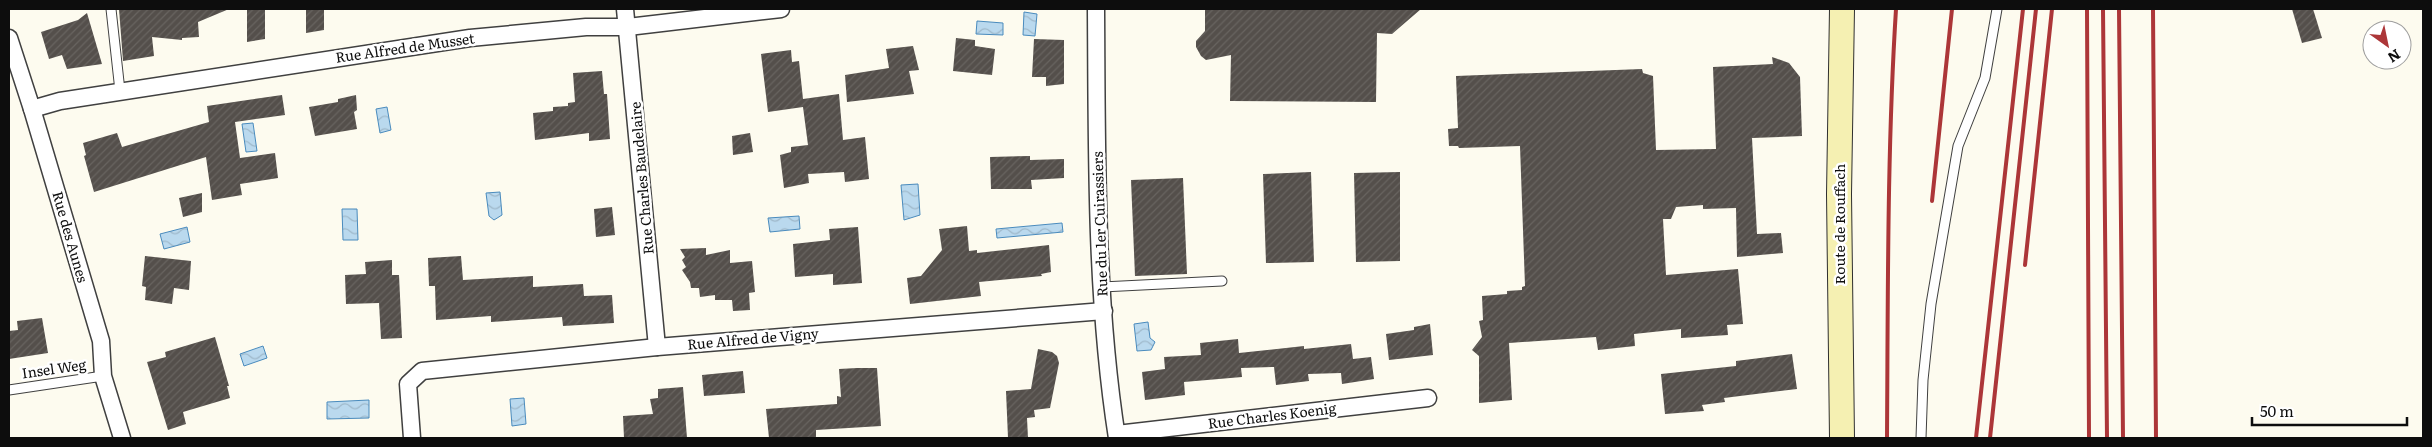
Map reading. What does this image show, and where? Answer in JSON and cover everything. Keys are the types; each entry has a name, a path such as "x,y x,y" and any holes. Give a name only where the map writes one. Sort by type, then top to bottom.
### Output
{"main road":[{"name":"Route de Rouffach","path":"1842,9 1839,203 1842,438"}],"street":[{"name":"Rue Charles Baudelaire","path":"625,9 657,347"},
{"name":"Rue Alfred de Musset","path":"32,109 60,101 470,38 586,27 628,27 781,9"},
{"name":"Rue du 1er Cuirassiers","path":"1096,9 1097,162 1102,287 1117,436"},
{"name":"Rue des Aunes","path":"9,38 101,341 103,376 122,438"},
{"name":"Rue Alfred de Vigny","path":"412,438 408,384 422,371 657,347 1104,311"},
{"name":"Rue Charles Koenig","path":"1117,436 1428,398"}],"lane":[{"path":"111,9 120,92"},
{"path":"1921,438 1923,380 1931,304 1958,146 1985,78 1997,9"},
{"path":"1102,287 1222,280"},
{"name":"Insel Weg","path":"9,390 103,376"}],"water":[{"path":"1024,12 1037,14 1035,36 1023,35"},
{"path":"977,21 1003,23 1003,35 976,34"},
{"path":"387,107 391,130 380,133 376,109"},
{"path":"253,123 257,151 246,152 242,124"},
{"path":"918,184 920,215 904,220 901,185"},
{"path":"500,192 502,215 494,220 489,216 486,193"},
{"path":"342,209 357,209 358,240 343,240"},
{"path":"799,216 800,229 770,232 768,218"},
{"path":"1062,223 1063,232 997,238 996,229"},
{"path":"187,227 190,242 164,249 160,234"},
{"path":"1148,322 1150,338 1155,342 1151,350 1137,351 1134,324"},
{"path":"263,346 267,358 244,366 240,354"},
{"path":"524,398 526,424 512,426 510,399"},
{"path":"369,400 369,418 327,419 327,402"}],"building":[{"path":"119,9 229,9 198,22 199,37 182,38 182,40 152,37 154,56 123,61"},
{"path":"247,9 265,9 265,39 247,42"},
{"path":"306,9 324,9 324,30 306,33"},
{"path":"1205,9 1421,9 1392,34 1377,33 1376,102 1230,101 1231,55 1206,60 1201,56 1196,47 1196,41 1205,31"},
{"path":"2292,9 2313,9 2322,38 2302,43"},
{"path":"87,13 102,64 67,69 62,55 49,59 41,32 78,20"},
{"path":"956,38 975,40 975,46 995,49 992,75 953,71"},
{"path":"1034,39 1064,40 1064,84 1046,86 1046,77 1032,77"},
{"path":"913,46 919,70 909,71 914,94 847,102 845,75 889,68 886,49"},
{"path":"791,50 792,62 799,61 803,99 839,94 843,140 865,137 869,179 845,182 844,172 808,174 809,183 784,188 780,155 791,152 791,147 808,145 803,107 768,112 761,54"},
{"path":"1772,57 1789,63 1800,77 1802,136 1752,138 1757,234 1781,233 1783,253 1737,257 1736,208 1703,209 1703,205 1676,207 1671,219 1663,219 1666,275 1738,269 1743,324 1727,325 1728,335 1681,338 1681,329 1634,334 1635,346 1598,350 1596,337 1509,343 1512,400 1479,403 1479,356 1472,350 1482,337 1479,321 1483,320 1482,296 1507,294 1507,291 1522,290 1522,287 1525,286 1520,146 1459,148 1458,146 1449,146 1448,129 1458,128 1456,76 1642,69 1643,73 1653,76 1656,150 1716,149 1713,67 1773,64"},
{"path":"602,71 604,94 607,94 610,139 589,141 589,133 535,140 533,113 553,111 553,107 568,106 568,103 575,102 573,73"},
{"path":"282,95 285,115 235,122 240,158 275,153 278,178 240,184 242,195 212,200 206,157 94,192 84,156 86,155 83,143 117,133 122,147 209,122 207,106"},
{"path":"356,95 357,110 354,112 357,129 315,136 309,107 338,102 338,99"},
{"path":"750,133 753,152 733,155 732,136"},
{"path":"1030,156 1030,160 1064,159 1064,178 1031,180 1032,189 991,189 990,157"},
{"path":"1311,172 1314,262 1266,263 1263,174"},
{"path":"1400,172 1400,261 1356,262 1354,173"},
{"path":"1183,178 1187,274 1135,276 1131,180"},
{"path":"202,193 202,212 183,217 179,198"},
{"path":"612,207 615,235 596,237 594,209"},
{"path":"967,226 969,251 977,250 977,253 1049,245 1051,272 1041,274 1042,276 979,282 981,296 910,304 907,278 921,276 942,250 939,229"},
{"path":"858,227 862,283 833,285 833,274 795,277 793,244 830,240 829,229"},
{"path":"706,248 706,255 730,250 730,263 752,261 755,292 749,293 750,310 733,311 732,300 715,300 715,295 700,297 699,288 691,288 690,282 682,270 686,267 682,260 685,257 680,249"},
{"path":"145,256 191,261 189,290 174,288 172,304 145,300 146,287 142,286"},
{"path":"461,256 463,280 533,276 533,287 583,284 584,296 612,295 614,323 563,326 562,317 491,322 491,316 436,320 435,286 429,286 428,258"},
{"path":"392,260 392,275 399,275 402,338 381,339 379,303 346,304 345,275 366,274 365,262"},
{"path":"42,318 48,353 9,359 9,331 18,330 17,321"},
{"path":"1430,324 1433,355 1389,360 1386,334 1414,330 1414,327"},
{"path":"215,337 229,386 227,386 230,398 183,412 186,424 168,430 147,362 166,357 165,352"},
{"path":"1238,339 1239,353 1304,346 1304,349 1351,344 1353,359 1371,357 1374,379 1342,384 1341,373 1308,374 1309,381 1276,385 1274,367 1241,368 1242,377 1184,382 1185,395 1145,400 1142,372 1165,369 1164,357 1201,355 1200,343"},
{"path":"1038,349 1052,352 1057,356 1059,363 1050,408 1034,410 1035,417 1027,418 1028,438 1008,438 1006,391 1031,389"},
{"path":"1792,354 1797,389 1724,398 1725,402 1702,405 1704,411 1665,414 1661,374 1736,366 1736,361"},
{"path":"877,368 881,426 816,430 816,437 769,438 766,409 837,404 837,396 841,397 839,369"},
{"path":"743,371 745,393 704,396 702,375"},
{"path":"683,387 687,438 624,438 623,416 653,414 650,399 658,398 658,389"}],"railway":[{"path":"1887,438 1889,170 1896,9"},
{"path":"1932,201 1952,9"},
{"path":"1976,438 2023,9"},
{"path":"1990,438 2036,9"},
{"path":"2025,265 2052,9"},
{"path":"2087,9 2089,438"},
{"path":"2103,9 2107,438"},
{"path":"2119,9 2123,438"},
{"path":"2153,9 2156,438"}]}
